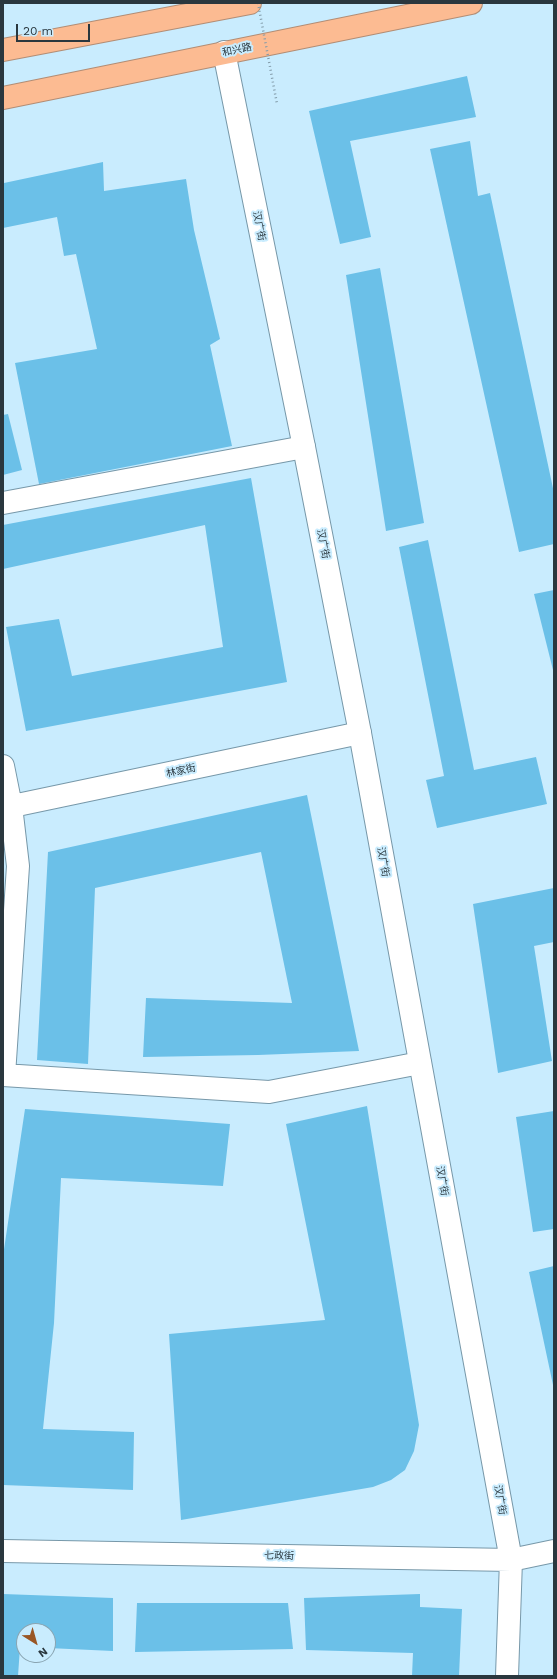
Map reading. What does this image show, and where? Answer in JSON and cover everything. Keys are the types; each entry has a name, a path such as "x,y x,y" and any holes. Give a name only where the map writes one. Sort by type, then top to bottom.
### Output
{"highway":[{"path":"3,50 250,3"},
{"path":"349,27 410,3"},
{"name":"和兴路","path":"3,98 471,3"}],"street":[{"name":"汉广街","path":"224,52 304,447 360,734 511,1560 507,1676"},
{"path":"3,503 304,447"},
{"name":"林家街","path":"7,807 360,734"},
{"path":"3,766 7,807 18,866 4,1075 269,1092 420,1063"},
{"name":"七政街","path":"3,1552 511,1560 554,1551"}],"path":[{"path":"258,3 277,104"}],"building":[{"path":"467,76 476,117 350,141 371,237 340,244 309,111"},
{"path":"470,141 478,196 490,193 554,493 554,544 519,552 430,149"},
{"path":"103,162 104,191 186,179 194,230 220,339 210,345 232,446 39,484 15,363 97,349 76,254 64,256 57,217 3,228 3,179 4,183"},
{"path":"380,268 424,523 386,531 346,275"},
{"path":"8,414 22,470 3,475 3,415"},
{"path":"251,478 287,682 26,731 6,627 59,619 72,676 223,647 205,525 3,569 3,525"},
{"path":"428,540 474,770 536,757 547,804 437,828 426,780 444,776 399,547"},
{"path":"554,590 554,670 553,670 534,594"},
{"path":"307,795 359,1051 143,1057 146,998 292,1003 261,852 95,888 88,1064 37,1060 48,852"},
{"path":"554,888 554,942 534,946 552,1061 498,1073 473,904"},
{"path":"367,1106 419,1425 414,1451 405,1470 391,1480 373,1487 181,1520 169,1334 325,1320 286,1124"},
{"path":"25,1109 230,1124 223,1186 61,1178 54,1323 43,1429 134,1432 133,1490 3,1485 3,1256"},
{"path":"554,1111 554,1229 533,1232 516,1117"},
{"path":"554,1266 554,1385 553,1385 529,1272"},
{"path":"3,1594 113,1598 113,1651 56,1648 56,1623 16,1623 16,1663 19,1663 18,1676 3,1676"},
{"path":"420,1594 420,1607 462,1609 459,1676 412,1676 413,1653 306,1650 304,1598"},
{"path":"137,1603 288,1603 293,1649 135,1652"}]}
